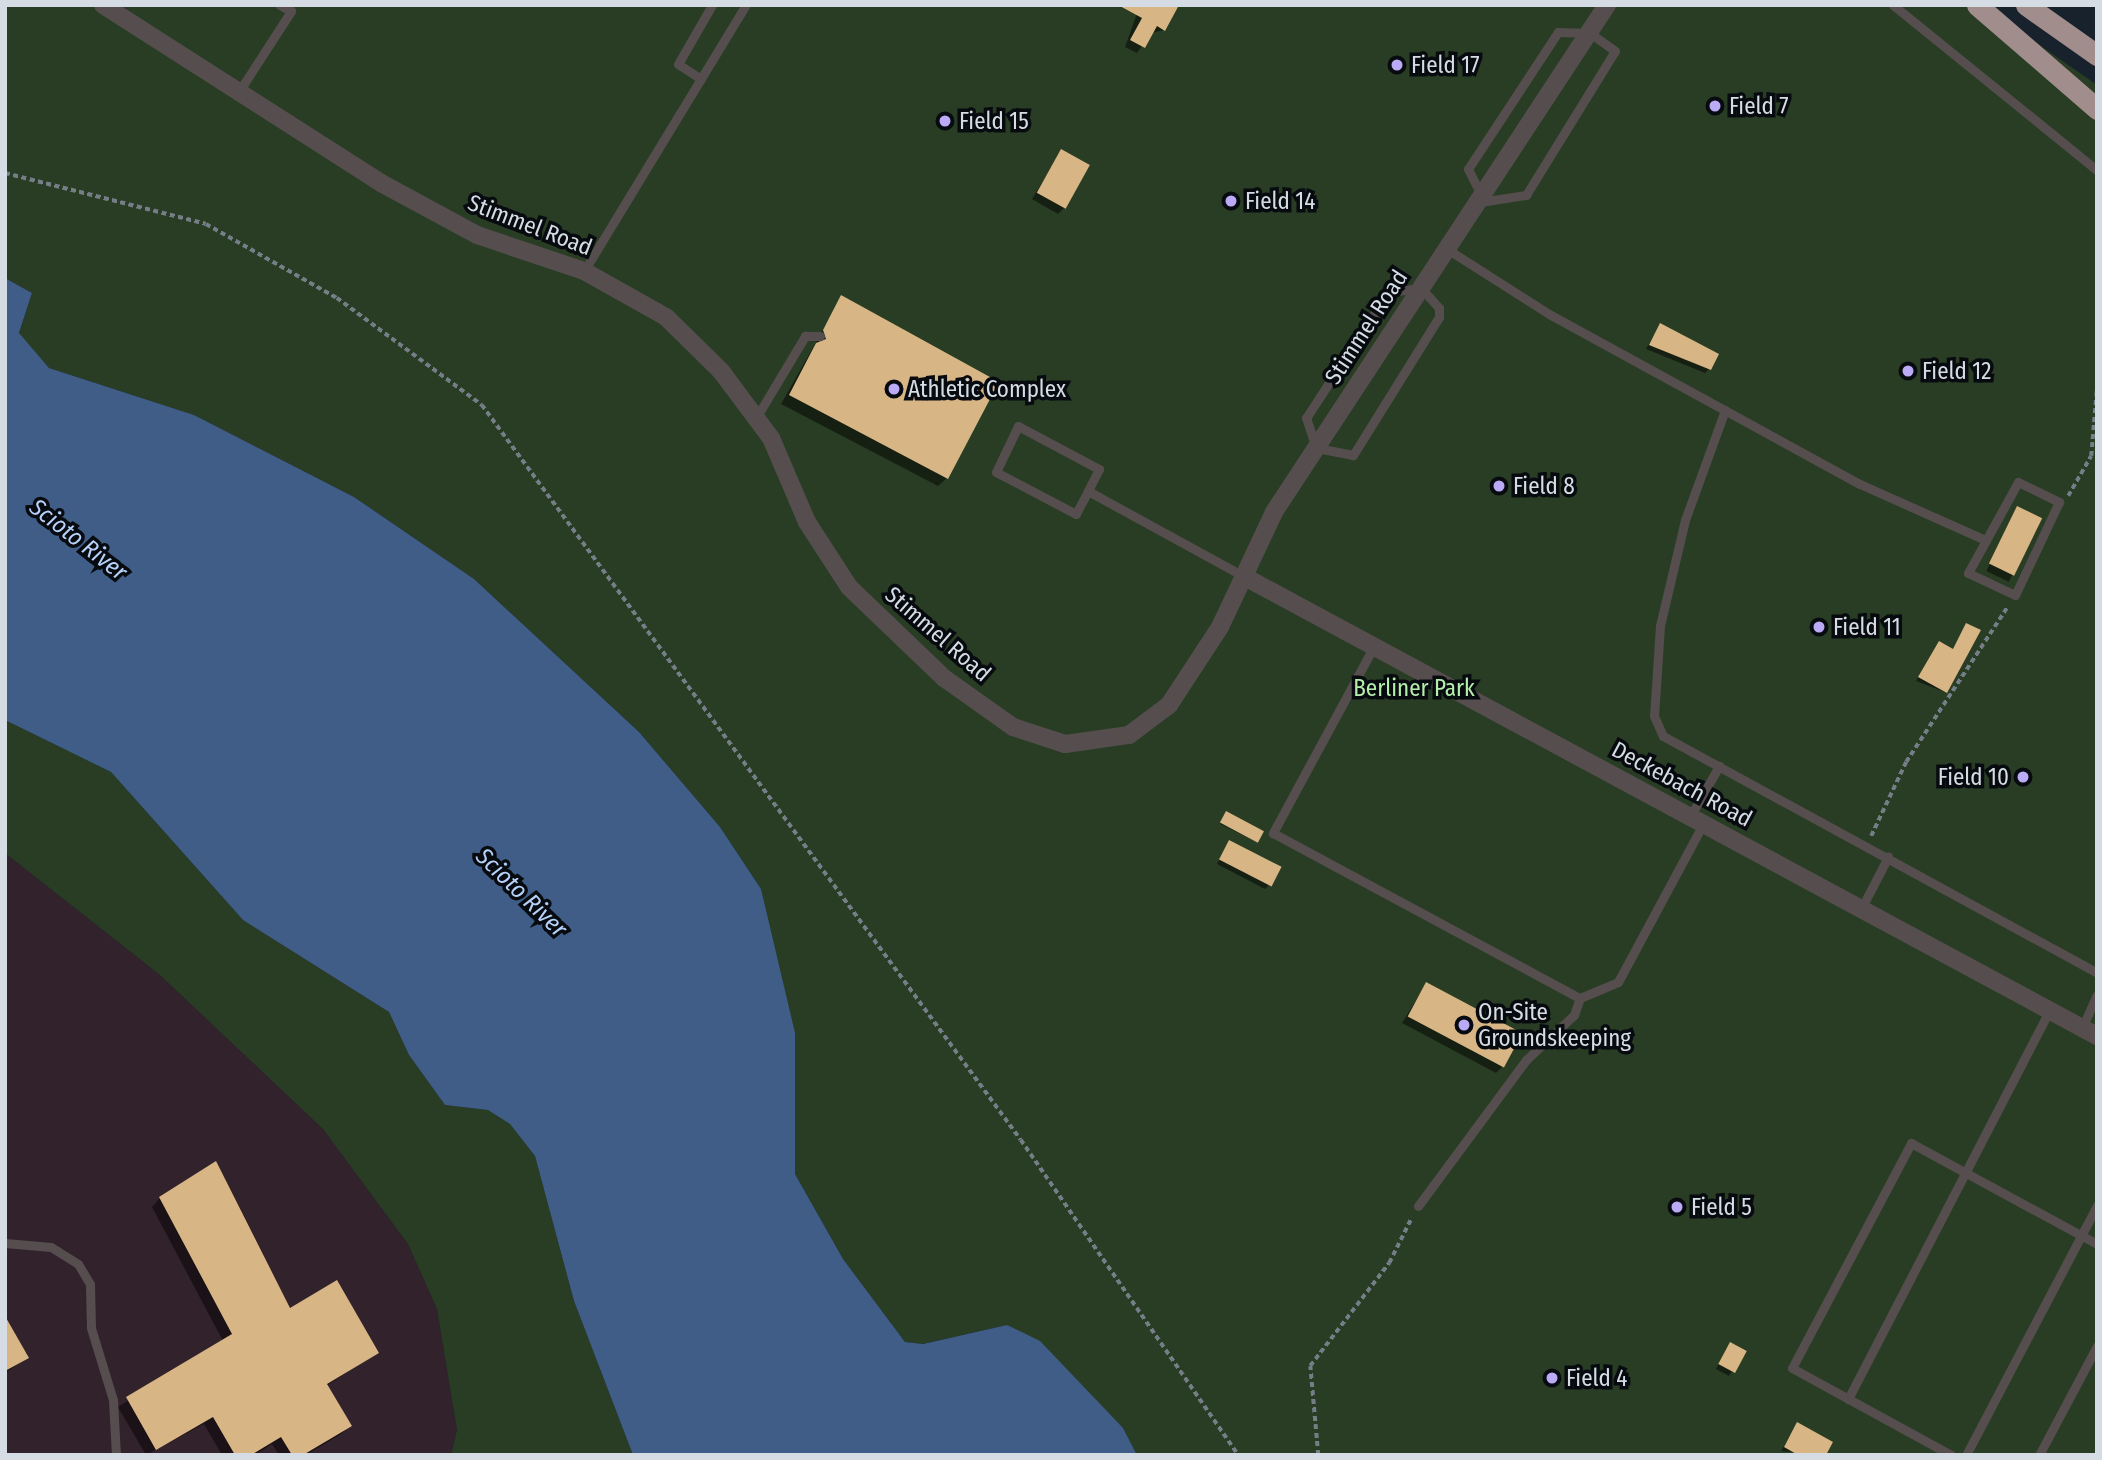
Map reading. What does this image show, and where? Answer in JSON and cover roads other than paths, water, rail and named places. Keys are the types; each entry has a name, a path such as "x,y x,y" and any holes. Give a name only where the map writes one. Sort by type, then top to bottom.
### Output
{"highway":[{"path":"1977,5 2097,109"},
{"path":"2026,5 2097,55"}],"street":[{"name":"Stimmel Road","path":"103,5 238,93 477,235 584,271 666,317 721,371 756,418 807,522 849,587 944,678 1013,727 1039,737 1097,743 1129,735 1151,720 1201,659 1274,512 1607,5"},
{"name":"Deckebach Road","path":"1243,576 2089,1032"}],"lane":[{"path":"238,93 291,12 280,5"},
{"path":"701,79 678,64 712,5"},
{"path":"584,271 746,5"},
{"path":"1893,5 2097,170"},
{"path":"1558,32 1590,33 1615,51 1526,195 1480,200 1468,169 1558,32"},
{"path":"1447,249 1549,314 1860,484 1984,540"},
{"path":"1421,288 1439,317 1353,456 1316,448 1306,418 1388,292 1421,288"},
{"path":"756,418 805,336 820,336"},
{"path":"1725,410 1685,520 1653,688 1654,716 1663,736 2097,973"},
{"path":"1017,426 1100,469 1087,491 1076,514 996,472 1017,426"},
{"path":"2018,482 2059,502 2015,595 1968,573 1984,540 2018,482"},
{"path":"1087,491 1243,576"},
{"path":"1374,646 1273,833 1580,998"},
{"path":"1418,1206 1526,1060 1574,1015 1580,998 1618,982 1719,766"},
{"path":"1861,909 1888,857"},
{"path":"2089,1032 2097,995"},
{"path":"1849,1399 2050,1010"},
{"path":"1951,1455 1792,1368 1911,1143 2097,1244"},
{"path":"1966,1455 2097,1205"},
{"path":"5,1243 51,1247 78,1264 90,1284 91,1328 113,1400 116,1455"},
{"path":"2039,1455 2097,1346"}],"water":[{"name":"Scioto River","path":"5,278 32,293 19,333 49,368 194,415 354,497 474,579 639,732 720,827 761,889 795,1033 795,1174 843,1259 905,1342 923,1344 1007,1325 1040,1341 1123,1428 1137,1455 633,1455 574,1301 535,1156 510,1124 488,1110 445,1105 409,1055 389,1012 243,920 111,772 5,720"}],"place":[{"name":"Field 17","path":"1397,65"},
{"name":"Field 7","path":"1715,106"},
{"name":"Field 15","path":"945,121"},
{"name":"Field 14","path":"1231,201"},
{"name":"Field 12","path":"1908,371"},
{"name":"Athletic Complex","path":"894,389"},
{"name":"Field 8","path":"1499,486"},
{"name":"Field 11","path":"1819,627"},
{"name":"Field 10","path":"2023,777"},
{"name":"On-Site Groundskeeping","path":"1464,1025"},
{"name":"Field 5","path":"1677,1207"},
{"name":"Field 4","path":"1552,1378"}],"park label":[{"name":"Berliner Park","path":"1414,688"}]}
